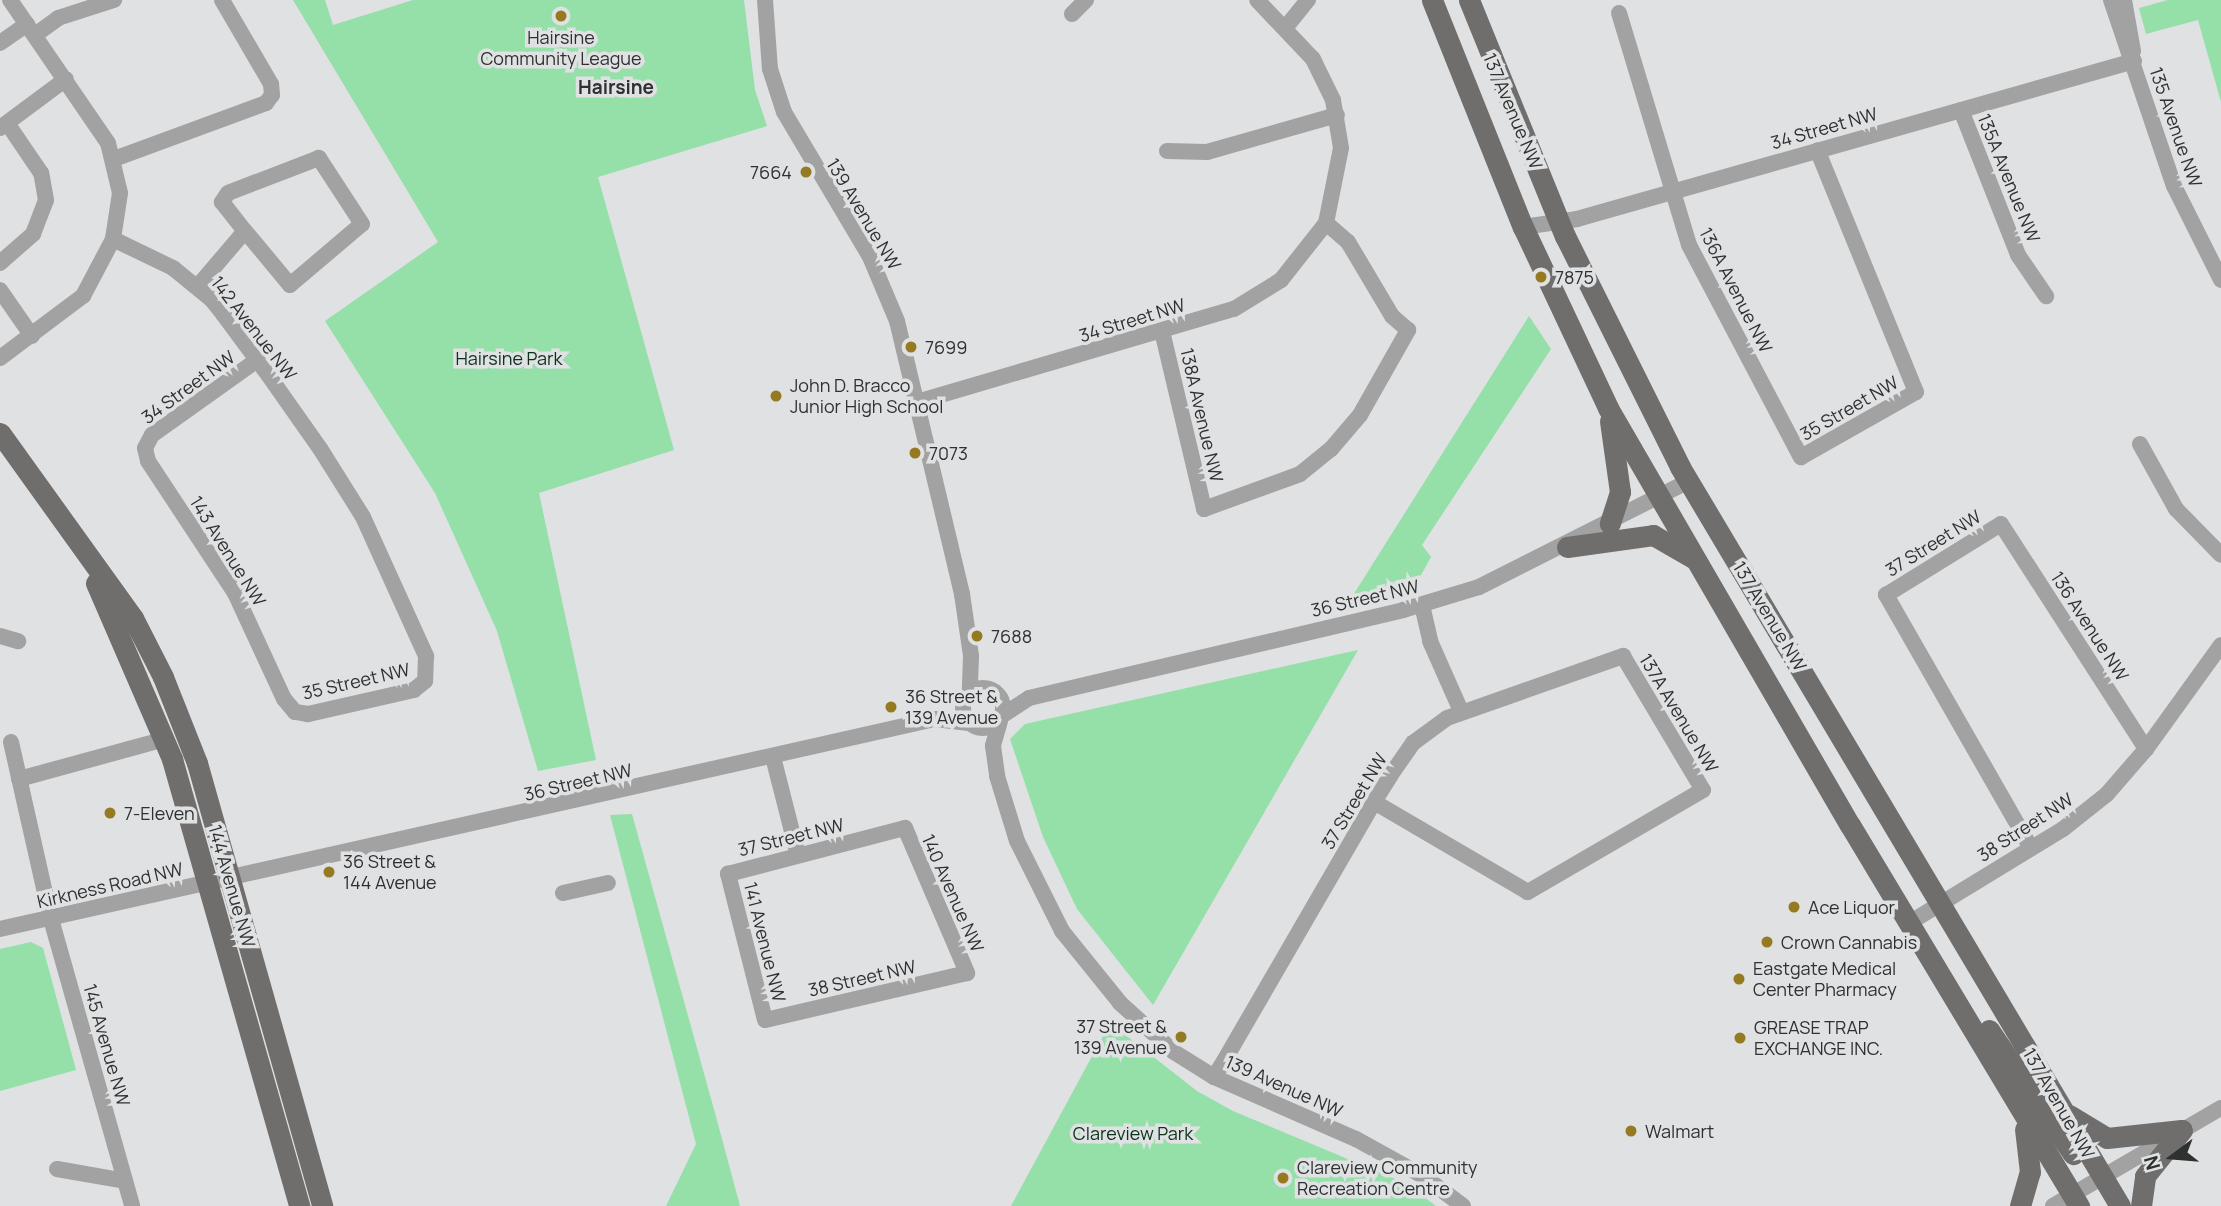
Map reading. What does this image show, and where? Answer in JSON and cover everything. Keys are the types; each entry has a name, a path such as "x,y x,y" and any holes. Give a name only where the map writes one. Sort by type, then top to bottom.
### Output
{"main road":[{"name":"137 Avenue NW","path":"1432,0 1523,227 1608,408 1909,923 2075,1200"},
{"name":"137 Avenue NW","path":"1469,0 1560,223 1611,335 1689,481 1942,902 2120,1206"},
{"path":"1608,408 1620,492 1610,523"},
{"name":"144 Avenue NW","path":"0,433 133,618 163,677 197,763 322,1206"},
{"path":"1567,547 1653,535 1699,562"},
{"name":"144 Avenue NW","path":"81,549 165,739 299,1206"},
{"path":"1959,1004 1982,1020 2083,1169 2102,1176"},
{"path":"2017,1104 2031,1161 2029,1184 2020,1206"},
{"path":"2061,1108 2107,1138 2182,1130"},
{"path":"2141,1206 2145,1176 2182,1130"},
{"path":"2075,1200 2087,1197 2096,1206"}],"street":[{"path":"0,358 83,296 113,239 120,201 114,159 100,128 10,0"},
{"path":"0,43 58,18 114,0"},
{"name":"139 Avenue NW","path":"765,0 767,48 780,102 794,135 878,272 897,321 962,594 971,656 968,696"},
{"path":"1072,14 1086,0"},
{"path":"1286,27 1308,0"},
{"name":"135 Avenue NW","path":"2111,0 2134,61 2174,186 2221,280"},
{"name":"135 Avenue NW","path":"2124,0 2134,61"},
{"path":"114,159 266,103 272,95 271,84 229,3"},
{"path":"1266,3 1322,73 1337,116 1340,168 1326,223"},
{"name":"136A Avenue NW","path":"1619,13 1689,245 1801,457"},
{"name":"34 Street NW","path":"1523,227 1560,223 2134,61"},
{"path":"0,263 33,234 46,200 41,173 3,126 66,79"},
{"name":"135A Avenue NW","path":"1961,110 2018,255 2046,296"},
{"path":"1167,151 1208,152 1337,116"},
{"name":"35 Street NW","path":"1801,457 1916,392 1817,150"},
{"path":"319,158 362,224 290,285 245,230 222,202 228,193 319,158"},
{"name":"34 Street NW","path":"917,402 1234,309 1264,293 1296,265 1326,223"},
{"name":"138A Avenue NW","path":"1162,331 1204,509 1300,474 1331,449 1360,415 1408,330 1392,316 1348,242 1326,223"},
{"path":"198,286 245,230"},
{"name":"142 Avenue NW","path":"113,239 173,268 198,286 257,360 321,450 377,542 426,656 425,681"},
{"path":"0,290 32,336"},
{"name":"34 Street NW","path":"145,449 152,435 257,360"},
{"path":"2140,444 2176,509 2221,555"},
{"name":"143 Avenue NW","path":"145,449 151,466 235,593 284,699 295,712"},
{"name":"36 Street NW","path":"997,694 1029,698 1422,605 1505,577 1689,481"},
{"name":"37 Street NW","path":"2001,524 1886,596 2031,848"},
{"name":"136 Avenue NW","path":"2001,524 2146,749"},
{"path":"1422,605 1424,625 1461,711"},
{"path":"0,636 18,641"},
{"name":"38 Street NW","path":"1909,923 2031,848 2107,794 2146,749 2221,646"},
{"name":"139 Avenue NW","path":"971,656 997,694"},
{"name":"37 Street NW","path":"1214,1077 1374,802 1413,743 1461,711 1623,656"},
{"name":"137A Avenue NW","path":"1374,802 1528,892 1703,790 1623,656"},
{"name":"35 Street NW","path":"295,712 308,714 405,693 425,681"},
{"path":"982,688 997,694 1001,718 988,729 972,725 963,712 968,696 982,688"},
{"name":"36 Street NW","path":"229,876 934,719 968,696"},
{"name":"36 Street NW","path":"1001,718 1029,698"},
{"name":"139 Avenue NW","path":"1001,718 994,738 995,760 1017,841 1047,906 1079,955 1140,1023 1214,1077 1356,1139 1423,1176 1463,1206"},
{"name":"36 Street NW","path":"934,719 972,725"},
{"name":"139 Avenue NW","path":"972,725 995,760"},
{"path":"19,779 165,739"},
{"name":"145 Avenue NW","path":"10,741 51,919 132,1206"},
{"path":"773,757 798,855"},
{"name":"37 Street NW","path":"728,874 905,828"},
{"name":"140 Avenue NW","path":"905,828 967,973"},
{"name":"141 Avenue NW","path":"728,874 765,1020"},
{"name":"Kirkness Road NW","path":"0,929 229,876"},
{"path":"563,894 608,883"},
{"name":"38 Street NW","path":"765,1020 967,973"},
{"path":"2053,1206 2075,1200 2102,1176 2221,1108"},
{"path":"57,1168 125,1181"}],"green space":[{"name":"Hairsine Park","path":"293,0 325,0 333,25 413,0 744,0 755,90 767,126 598,177 674,450 539,493 596,760 538,771 497,631 435,493 325,321 438,242"},
{"path":"2168,0 2221,0 2221,102 2198,20 2146,34 2139,8"},
{"path":"1529,316 1551,349 1422,545 1431,557 1415,586 1350,600"},
{"path":"1358,650 1153,1005 1077,909 1043,837 1010,739 1025,724"},
{"path":"632,814 740,1206 666,1206 696,1144 610,815"},
{"path":"31,942 43,948 76,1070 0,1091 0,949"},
{"name":"Clareview Park","path":"1110,1023 1197,1091 1233,1111 1405,1183 1436,1206 1011,1206"}],"place":[{"name":"Hairsine Community League","path":"561,16"},
{"name":"7664","path":"806,172"},
{"name":"7875","path":"1541,277"},
{"name":"7699","path":"911,347"},
{"name":"John D. Bracco Junior High School","path":"776,396"},
{"name":"7073","path":"915,453"},
{"name":"7688","path":"977,636"},
{"name":"36 Street & 139 Avenue","path":"891,707"},
{"name":"7-Eleven","path":"110,813"},
{"name":"36 Street & 144 Avenue","path":"329,872"},
{"name":"Ace Liquor","path":"1794,907"},
{"name":"Crown Cannabis","path":"1767,942"},
{"name":"Eastgate Medical Center Pharmacy","path":"1739,979"},
{"name":"37 Street & 139 Avenue","path":"1181,1037"},
{"name":"GREASE TRAP EXCHANGE INC.","path":"1740,1038"},
{"name":"Walmart","path":"1631,1131"},
{"name":"Clareview Community Recreation Centre","path":"1283,1178"}],"district":[{"name":"Hairsine","path":"616,88"}]}
